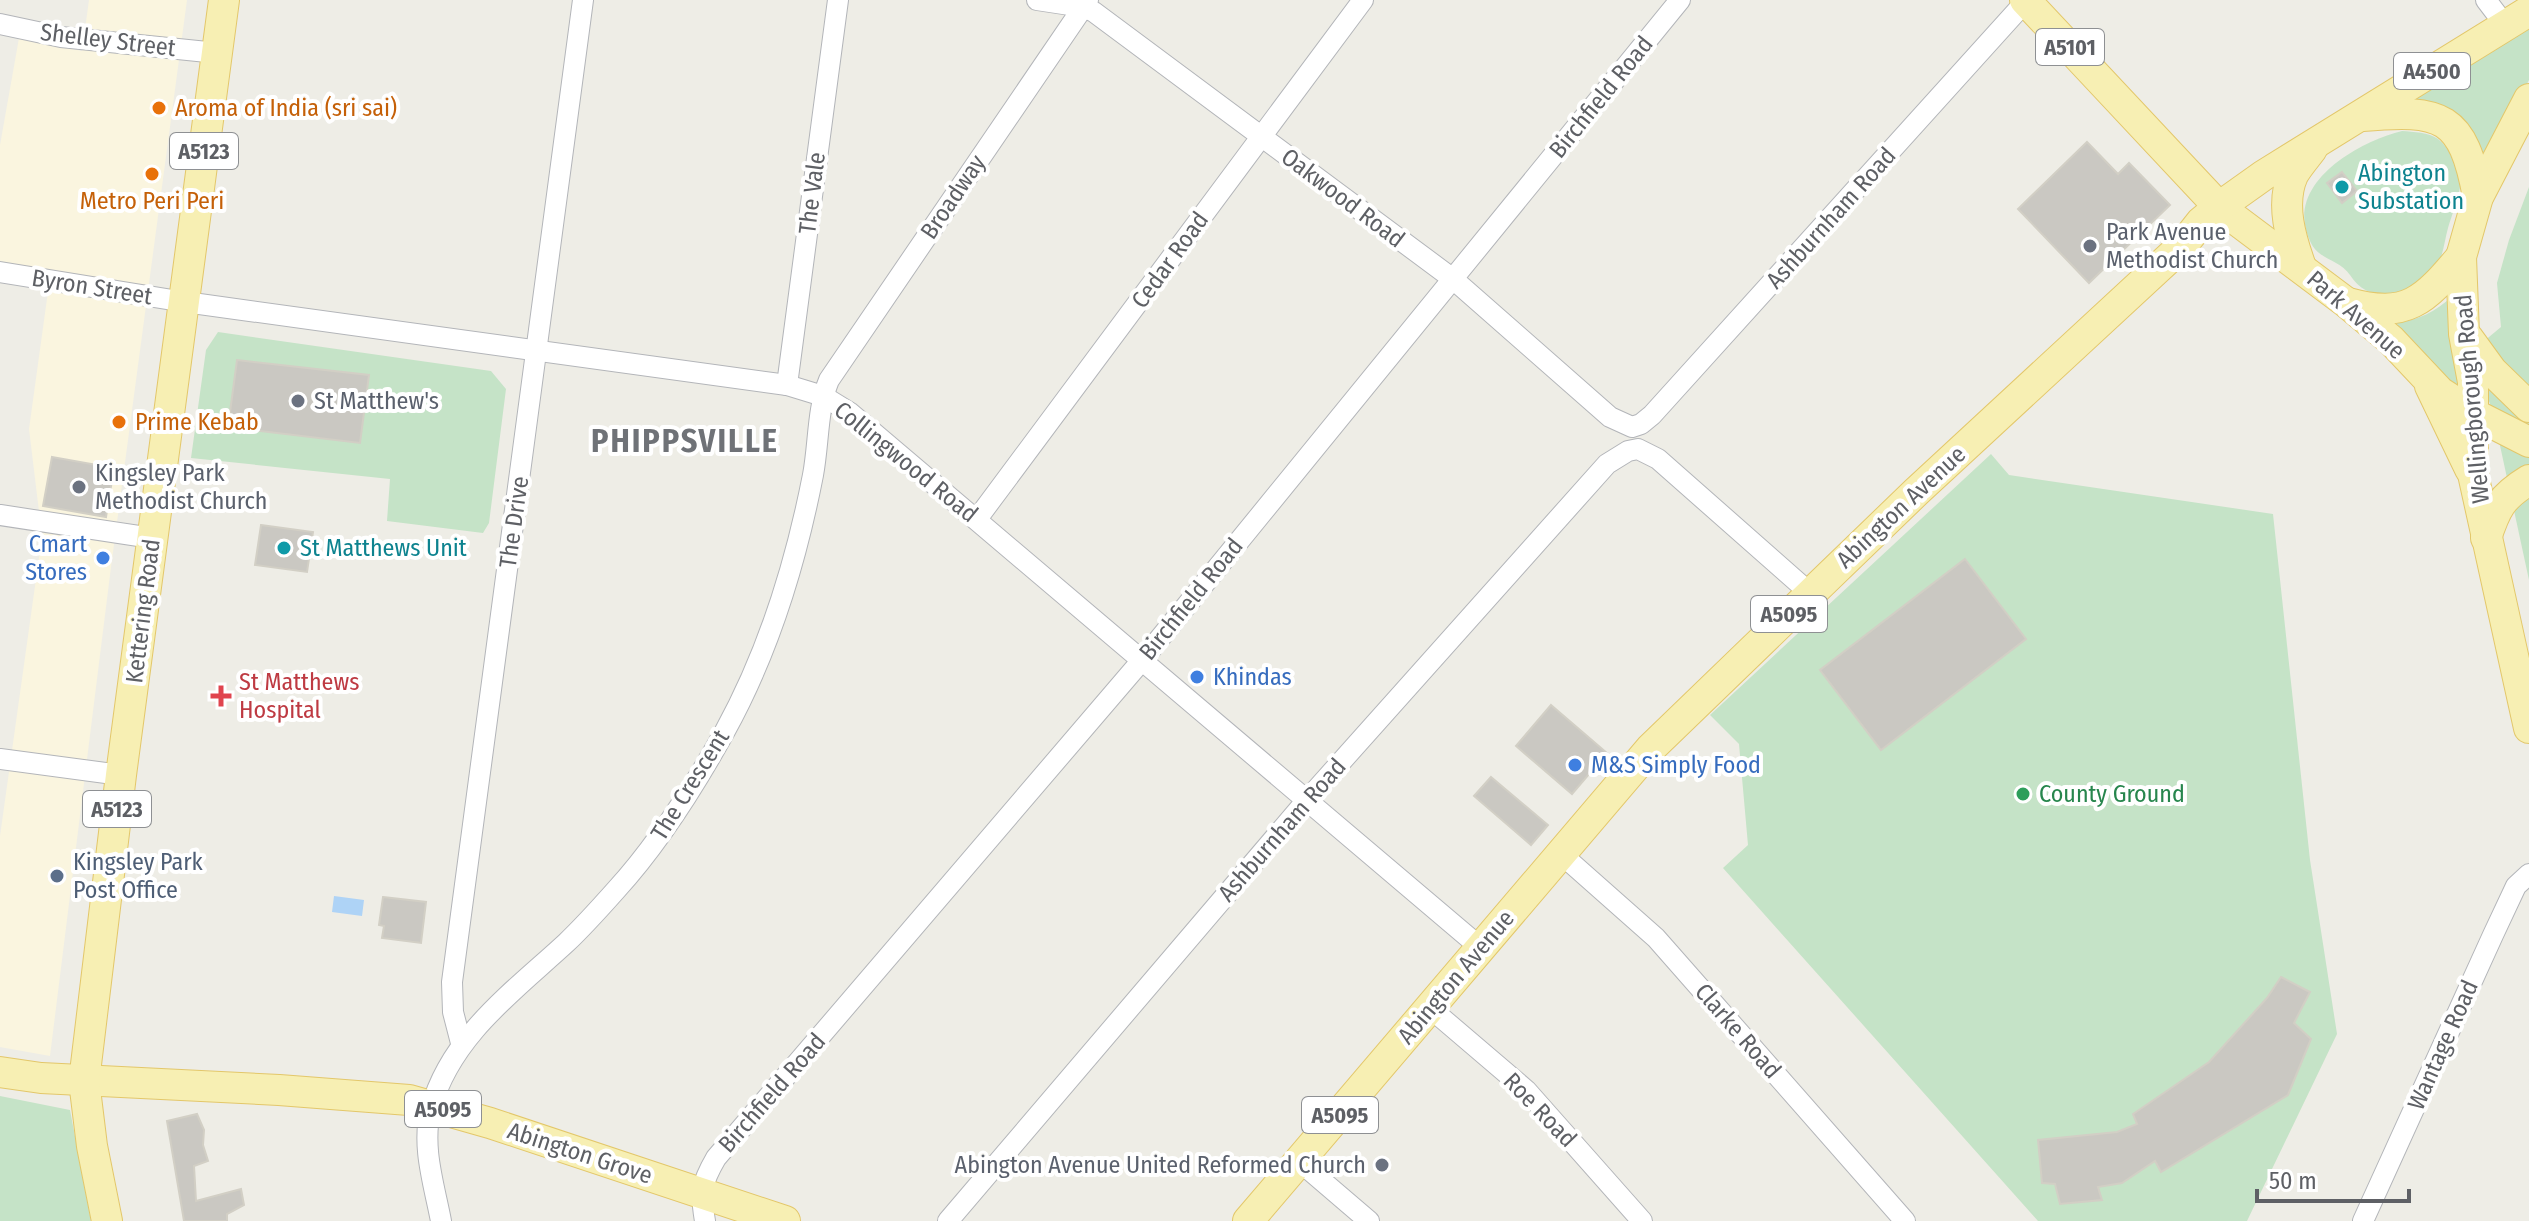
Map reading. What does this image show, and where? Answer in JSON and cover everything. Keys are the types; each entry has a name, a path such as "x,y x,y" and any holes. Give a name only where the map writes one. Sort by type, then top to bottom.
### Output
{"main road":[{"name":"Kettering Road","path":"107,1221 92,1146 84,1081 121,775 224,0"},
{"name":"A5101","path":"2026,1 2173,160 2186,186 2190,205 2178,250"},
{"name":"Abington Avenue","path":"1248,1221 1651,748 2178,250 2201,222 2264,175 2517,18"},
{"name":"Wellingborough Road","path":"2529,99 2478,197 2461,257 2464,334 2473,382 2473,474 2529,728"},
{"name":"A4500","path":"2360,116 2416,114 2437,119 2457,133 2464,144 2478,197"},
{"name":"A4500","path":"2301,267 2292,243 2288,198 2294,174 2313,147"},
{"name":"A5095","path":"2173,160 2221,181 2238,183 2264,175"},
{"name":"Park Avenue","path":"2173,160 2219,207 2301,267 2391,340 2427,380"},
{"name":"A5095","path":"2178,250 2219,232 2256,234"},
{"name":"Wellingborough Road","path":"2347,303 2371,309 2402,308 2431,290 2461,257"},
{"path":"2464,334 2492,371 2529,407"},
{"path":"2427,380 2474,414 2529,442"},
{"path":"2427,380 2473,474"},
{"path":"2486,538 2495,510 2502,500 2529,480"},
{"name":"A5095","path":"0,1072 84,1081"},
{"name":"Abington Grove","path":"84,1081 123,1080 409,1100 702,1207 785,1221"}],"street":[{"name":"The Drive","path":"461,1043 453,1012 452,982 583,0"},
{"name":"The Vale","path":"787,385 838,0"},
{"name":"Oakwood Road","path":"1037,0 1086,3 1453,279 1610,417 1619,424 1632,427"},
{"name":"Cedar Road","path":"977,519 1363,0"},
{"name":"Birchfield Road","path":"702,1207 704,1178 716,1158 1143,659 1680,0"},
{"path":"2486,0 2517,18"},
{"name":"Ashburnham Road","path":"1632,427 1652,415 2026,1"},
{"name":"Broadway","path":"823,396 829,380 1086,3"},
{"name":"Shelley Street","path":"0,24 61,37 217,53"},
{"name":"Byron Street","path":"0,272 185,302"},
{"name":"Collingwood Road","path":"185,302 787,385 823,396 849,412 977,519 1481,948"},
{"name":"The Crescent","path":"431,1106 461,1043 570,939 619,887 660,835 726,729 747,687 768,633 796,548 813,476 823,396"},
{"name":"Ashburnham Road","path":"948,1221 1307,800 1607,464 1628,451 1638,449 1658,459 1811,594"},
{"path":"0,515 152,538"},
{"path":"0,759 121,775"},
{"name":"Clarke Road","path":"1560,853 1656,938 1905,1221"},
{"name":"Wantage Road","path":"2363,1221 2516,886 2529,874"},
{"name":"Roe Road","path":"1430,1008 1526,1090 1642,1221"},
{"path":"431,1106 426,1132 441,1221"},
{"path":"1300,1162 1369,1221"}],"shaded area":[{"path":"89,0 187,0 111,567 50,1056 0,1047 0,836 42,536 29,429 50,277 0,263 0,145 19,38 82,51"}],"green space":[{"path":"2529,28 2529,80 2486,163 2467,127 2458,120 2409,102"},
{"path":"2402,131 2430,135 2443,143 2457,167 2460,187 2436,268 2413,288 2390,295 2379,294 2358,285 2345,270 2318,252 2310,241 2304,220 2307,201 2329,169 2365,145"},
{"path":"2529,187 2529,580 2493,413 2483,383 2483,342 2501,327 2497,283"},
{"path":"2452,296 2461,389 2449,383 2396,323 2426,314"},
{"path":"218,332 491,371 506,389 489,523 483,533 387,521 390,479 191,458 206,350"},
{"name":"County Ground","path":"1991,454 2009,475 2273,514 2310,860 2337,1034 2247,1221 2038,1221 1723,868 1748,845 1739,744 1710,715"},
{"path":"0,1096 70,1110 91,1221 0,1221"}],"water":[{"path":"334,896 364,900 362,916 332,912"}],"building":[{"name":"Park Avenue Methodist Church","path":"2087,142 2118,174 2129,163 2170,205 2089,283 2018,209"},
{"name":"Abington Substation","path":"2342,172 2357,191 2342,203 2327,183"},
{"name":"St Matthew's","path":"237,360 369,375 360,443 228,427"},
{"name":"Kingsley Park Methodist Church","path":"52,457 114,468 106,517 43,506"},
{"name":"St Matthews Unit","path":"261,525 313,532 307,572 255,565"},
{"path":"1965,559 2026,639 1881,750 1820,670"},
{"path":"1551,705 1607,753 1572,794 1516,746"},
{"path":"1491,777 1548,825 1531,845 1474,796"},
{"path":"383,897 426,902 421,943 382,938 384,926 379,925"},
{"path":"2281,977 2310,992 2294,1023 2311,1039 2288,1095 2161,1172 2155,1161 2122,1183 2098,1187 2102,1200 2060,1204 2055,1184 2042,1183 2038,1140 2117,1132 2137,1124 2133,1114 2209,1062 2267,998"},
{"path":"197,1114 204,1130 203,1145 208,1161 194,1166 196,1201 241,1189 244,1205 227,1214 227,1221 184,1221 167,1121"}],"place":[{"name":"Aroma of India (sri sai)","path":"159,108"},
{"name":"Metro Peri Peri","path":"152,174"},
{"name":"Abington Substation","path":"2342,187"},
{"name":"Park Avenue Methodist Church","path":"2090,246"},
{"name":"St Matthew's","path":"298,401"},
{"name":"Prime Kebab","path":"119,422"},
{"name":"Kingsley Park Methodist Church","path":"79,487"},
{"name":"St Matthews Unit","path":"284,548"},
{"name":"Cmart Stores","path":"103,558"},
{"name":"Khindas","path":"1197,677"},
{"name":"St Matthews Hospital","path":"221,696"},
{"name":"M&S Simply Food","path":"1575,765"},
{"name":"County Ground","path":"2023,794"},
{"name":"Kingsley Park Post Office","path":"57,876"},
{"name":"Abington Avenue United Reformed Church","path":"1382,1165"}],"district":[{"name":"PHIPPSVILLE","path":"685,441"}]}
